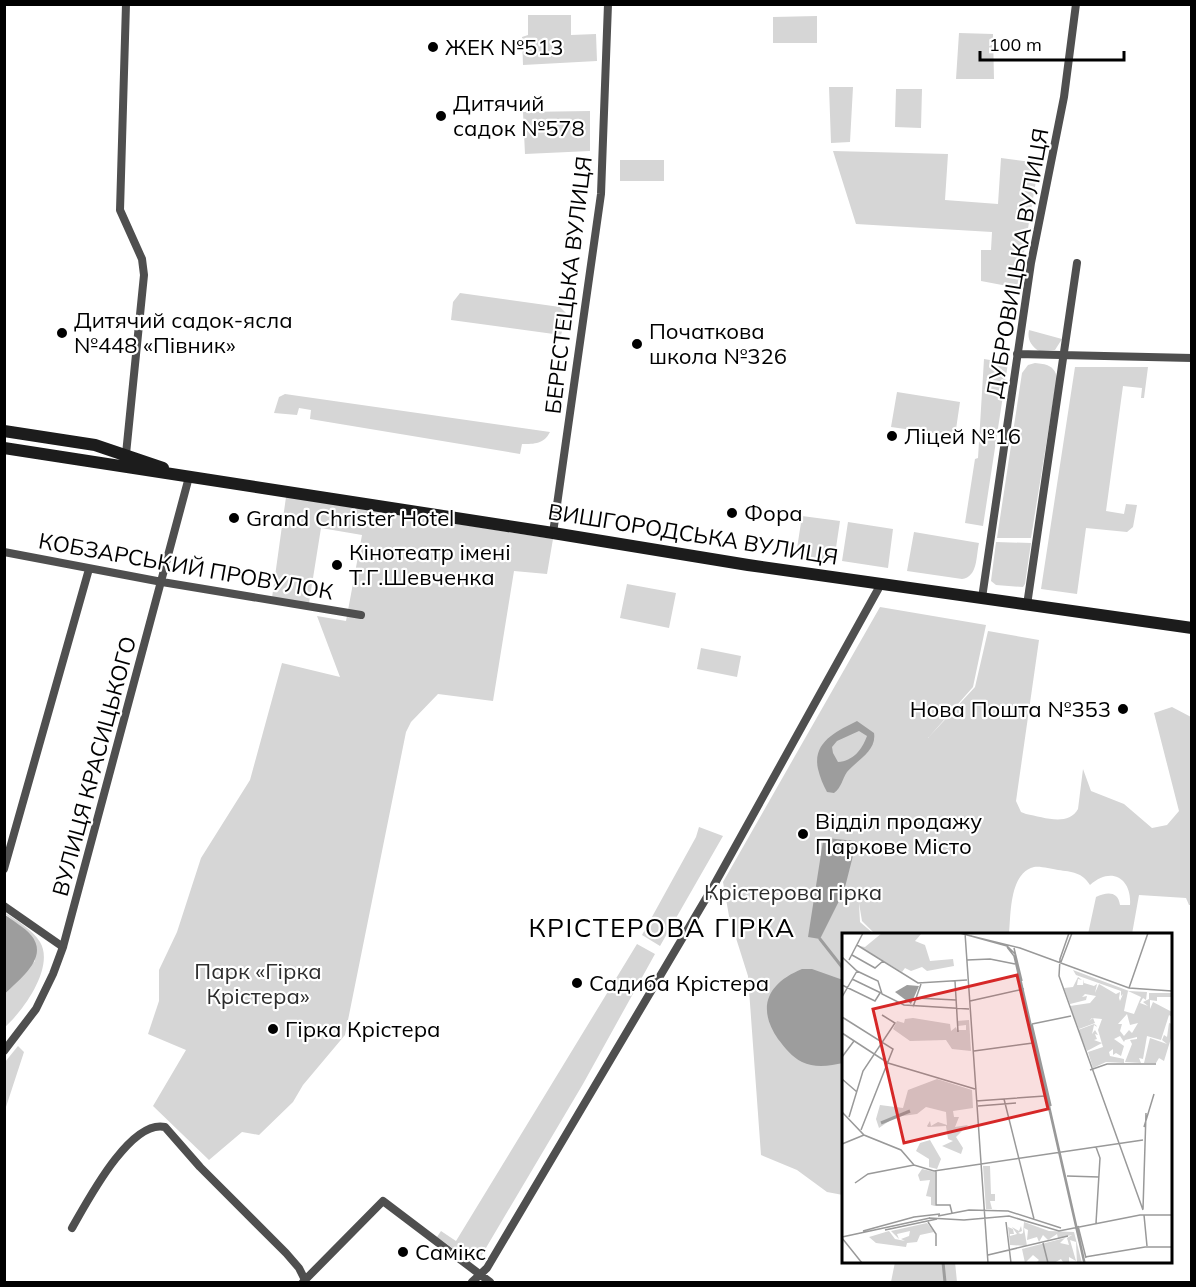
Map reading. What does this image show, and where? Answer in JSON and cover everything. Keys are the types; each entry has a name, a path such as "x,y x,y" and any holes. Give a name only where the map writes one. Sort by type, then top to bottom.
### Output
{"main road":[{"name":"ВИШГОРОДСЬКА ВУЛИЦЯ","path":"4,431 95,445 189,477"},
{"name":"ВИШГОРОДСЬКА ВУЛИЦЯ","path":"4,448 748,565 1191,628"}],"street":[{"path":"126,4 120,210 142,259 144,275 126,454"},
{"name":"БЕРЕСТЕЦЬКА ВУЛИЦЯ","path":"553,533 601,194 608,4"},
{"name":"ДУБРОВИЦЬКА ВУЛИЦЯ","path":"982,598 1030,263 1064,97 1076,4"},
{"path":"1027,605 1077,263"},
{"path":"1017,354 1191,358"},
{"name":"ВУЛИЦЯ КРАСИЦЬКОГО","path":"4,1050 36,1009 63,947 189,477"},
{"name":"КОБЗАРСЬКИЙ ПРОВУЛОК","path":"4,552 162,582 361,615"},
{"path":"4,869 89,569"},
{"path":"472,1282 487,1268 714,885 881,584"},
{"path":"4,906 63,947"},
{"path":"72,1228 110,1167 136,1136 157,1125 165,1127 200,1167 286,1253 298,1268 305,1282 383,1201 490,1282"}],"green space":[{"path":"528,15 571,15 571,35 596,34 597,61 523,65 522,37 528,35"},
{"path":"817,16 817,43 773,43 773,17"},
{"path":"959,33 993,34 994,79 956,79"},
{"path":"829,87 853,87 850,142 831,143"},
{"path":"896,89 922,89 921,128 895,127"},
{"path":"590,111 590,151 525,154 523,112"},
{"path":"833,151 948,154 945,200 998,204 1001,158 1039,163 1018,288 981,281 981,250 991,250 992,232 856,224"},
{"path":"620,160 664,160 664,181 620,181"},
{"path":"460,293 560,307 567,314 561,335 451,320 453,302"},
{"path":"1029,330 1062,339 1055,350 1039,351 1030,342"},
{"path":"984,359 1008,363 983,526 965,523 975,459 978,458"},
{"path":"1035,363 1049,366 1057,377 1031,538 997,538 1022,373 1028,365"},
{"path":"1075,367 1148,367 1144,398 1141,398 1142,388 1123,386 1106,511 1124,514 1126,504 1137,505 1133,527 1127,532 1086,528 1077,594 1041,589"},
{"path":"897,392 960,402 955,436 891,427"},
{"path":"285,394 550,432 545,439 539,442 522,444 520,454 310,419 311,410 299,408 297,415 274,413 279,397"},
{"name":"Парк «Гірка Крістера»","path":"286,497 553,539 547,574 514,571 493,701 438,694 411,722 406,732 345,1035 303,1085 293,1102 259,1135 242,1132 209,1160 153,1106 186,1050 148,1034 159,1001 159,970 177,932 201,858 250,780 282,663 340,677 317,616 346,621 362,535 321,528 309,603 272,598"},
{"path":"802,516 840,521 834,561 796,555"},
{"path":"848,522 893,529 888,568 842,561"},
{"path":"914,532 979,543 974,570 962,579 907,571"},
{"path":"996,542 1031,543 1023,587 996,585 991,581"},
{"path":"627,584 676,593 669,628 620,618"},
{"name":"Крістерова гірка","path":"880,607 986,625 973,687 928,738 975,687 988,631 1039,640 1016,801 1021,812 1026,814 1055,819 1074,815 1078,809 1083,769 1091,791 1124,804 1152,828 1167,825 1179,811 1154,713 1172,707 1191,717 1191,905 1186,898 1139,895 1132,933 1088,933 1096,897 1111,894 1117,897 1120,905 1130,905 1128,888 1124,882 1119,878 1105,876 1090,885 1084,877 1076,873 1037,867 1026,871 1016,886 1011,906 1009,933 874,933 862,921 859,903 860,922 873,933 842,933 842,1195 827,1192 797,1170 761,1155 748,976 729,916 723,882"},
{"path":"701,648 741,656 737,677 697,669"},
{"path":"699,827 723,836 660,946 642,935 696,837"},
{"path":"4,912 33,933 44,952 40,976 35,988 5,1027 5,994 35,961 31,935"},
{"path":"637,944 655,954 583,1084 480,1258 471,1261 437,1237 441,1231 456,1241"},
{"path":"18,1046 24,1052 5,1110 5,1062"},
{"path":"895,1263 955,1263 957,1282 891,1282"}],"shaded area":[{"path":"857,721 874,733 872,745 847,772 837,791 827,792 818,769 819,752 822,745 834,733","holes":["859,731 867,736 856,754 838,762 832,747 837,741"]},
{"path":"826,838 856,841 856,844 844,891 820,939 808,937 823,841"},
{"path":"4,914 31,935 37,952 30,968 5,994"},
{"path":"802,969 812,969 842,980 842,1063 822,1066 802,1062 795,1058 778,1039 771,1027 767,1006 774,989 790,975"}],"waterway":[{"path":"820,939 842,967"},
{"path":"943,1263 945,1282"}],"place":[{"name":"ЖЕК №513","path":"433,47"},
{"name":"Дитячий садок №578","path":"441,116"},
{"name":"Дитячий садок-ясла №448 «Півник»","path":"62,333"},
{"name":"Початкова школа №326","path":"637,344"},
{"name":"Ліцей №16","path":"892,436"},
{"name":"Фора","path":"732,513"},
{"name":"Grand Christer Hotel","path":"234,518"},
{"name":"Кінотеатр імені Т.Г.Шевченка","path":"337,565"},
{"name":"Нова Пошта №353","path":"1123,709"},
{"name":"Відділ продажу Паркове Місто","path":"803,834"},
{"name":"Садиба Крістера","path":"577,983"},
{"name":"Гірка Крістера","path":"273,1029"},
{"name":"Самікс","path":"403,1252"}],"district":[{"name":"КРІСТЕРОВА ГІРКА","path":"662,927"}]}
